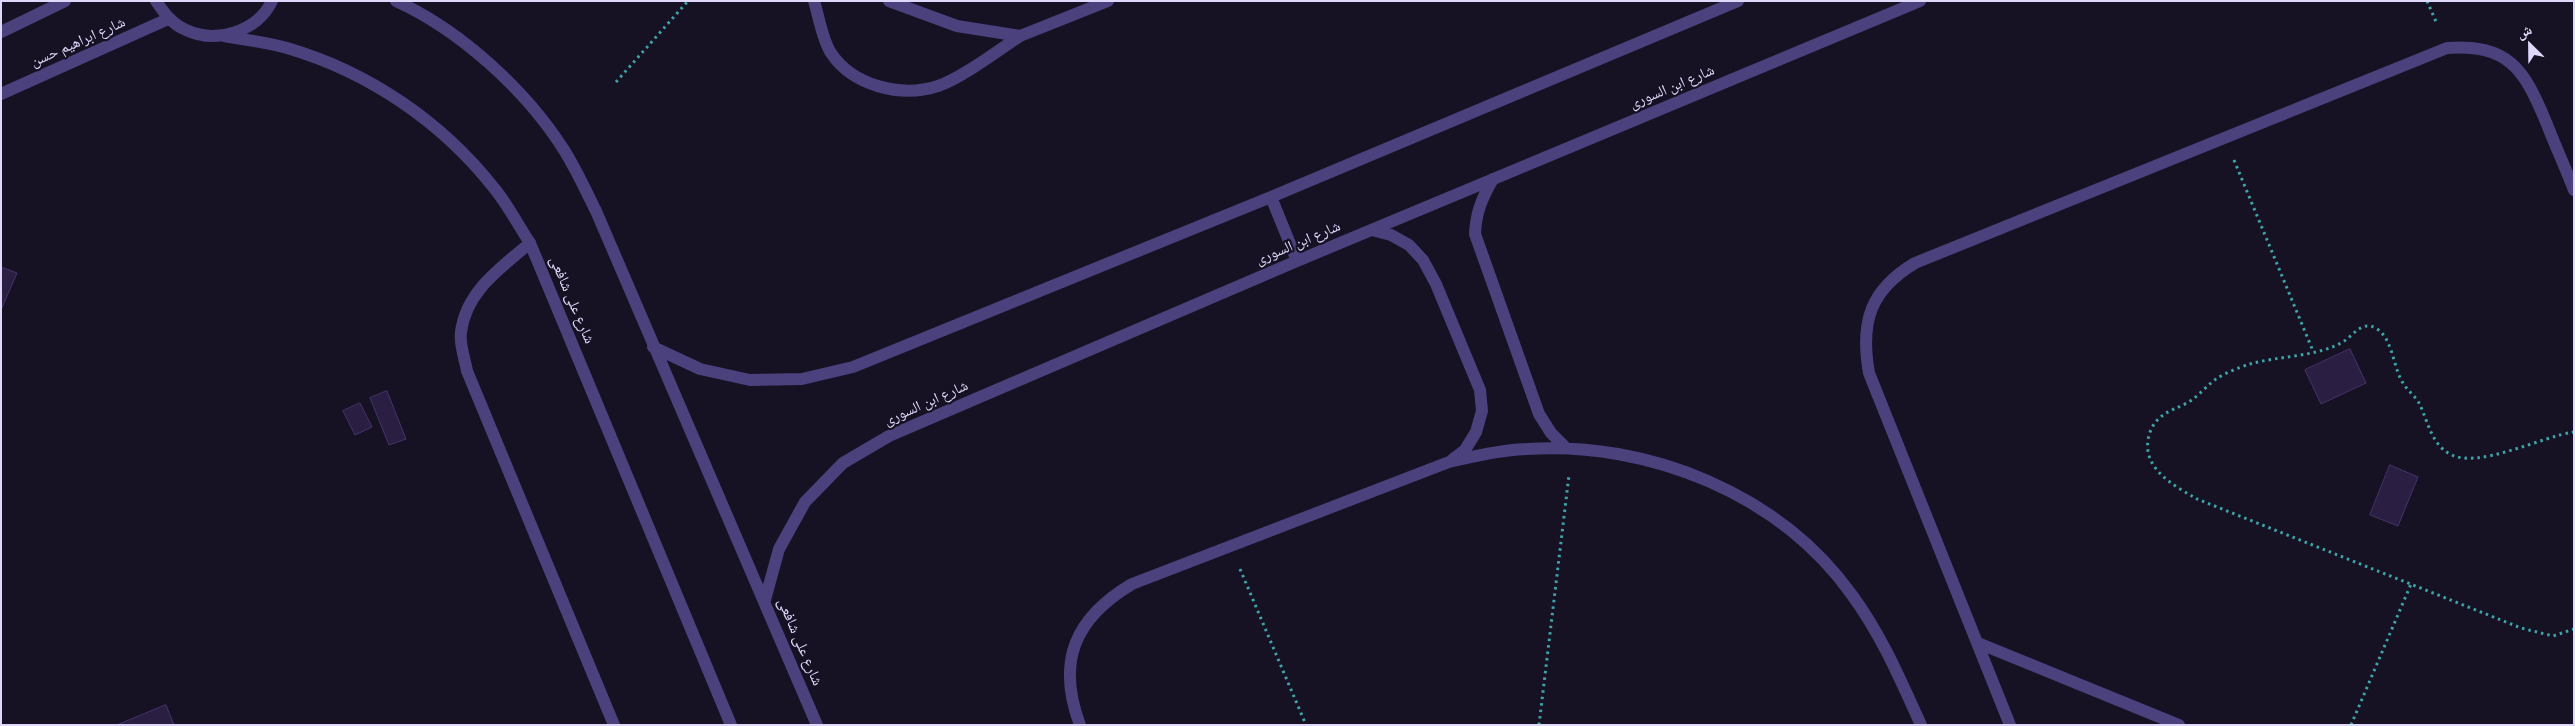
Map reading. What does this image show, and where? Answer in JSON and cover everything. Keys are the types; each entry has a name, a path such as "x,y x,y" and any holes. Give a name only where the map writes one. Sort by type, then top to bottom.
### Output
{"street":[{"path":"1,32 66,1"},
{"path":"156,1 168,19 184,30 204,36 224,36 248,28 267,10 272,1"},
{"name":"شارع على شافعى","path":"396,1 411,8 469,47 520,94 563,149 596,211 653,347 765,600 817,725"},
{"path":"814,1 830,52 852,74 878,87 909,92 939,86 1020,36 1108,1"},
{"path":"889,1 957,26 1020,36"},
{"path":"653,347 700,369 750,380 811,377 852,367 1270,197 1738,1"},
{"name":"شارع ابن السورى","path":"765,600 778,548 805,502 842,464 889,436 1372,230 1920,1"},
{"name":"شارع ابراهيم حسن","path":"1,94 168,19"},
{"name":"شارع على شافعى","path":"224,36 287,48 347,70 402,101 452,141 495,189 530,242 731,725"},
{"path":"2010,725 1869,373 1864,347 1868,320 1878,296 1895,275 1915,263 2225,136 2447,48 2476,48 2504,57 2520,70 2531,86 2574,190"},
{"path":"1493,180 1482,197 1476,215 1475,234 1540,414 1551,433 1570,448"},
{"path":"1270,197 1297,262"},
{"path":"1372,230 1391,235 1409,245 1423,260 1436,284 1480,390 1482,411 1476,432 1465,450 1449,462"},
{"path":"530,242 479,287 467,309 460,334 467,370 614,725"},
{"path":"1080,725 1070,696 1069,669 1076,642 1089,618 1109,598 1132,584 1449,462 1488,453 1570,448 1621,454 1674,468 1725,489 1772,517 1814,552 1851,593 1882,638 1921,725"},
{"path":"1978,643 2179,725"}],"path":[{"path":"616,82 688,1"},
{"path":"2225,136 2313,351"},
{"path":"2574,432 2469,459 2450,454 2436,442 2418,402 2402,383 2384,335 2376,328 2367,326 2357,329 2339,344 2286,358 2250,364 2216,379 2189,402 2162,414 2154,423 2149,436 2148,450 2152,463 2159,474 2169,483 2197,499 2522,628 2553,636 2574,629"},
{"path":"1539,725 1570,448"},
{"path":"1231,547 1306,725"},
{"path":"2351,725 2410,584"}],"building":[{"path":"1,267 17,273 1,310"},
{"path":"2350,349 2366,383 2321,404 2305,370"},
{"path":"387,391 406,439 389,445 370,398"},
{"path":"360,403 372,427 355,435 343,411"},
{"path":"2390,465 2418,477 2398,526 2370,515"},
{"path":"166,705 174,725 117,725"}]}
